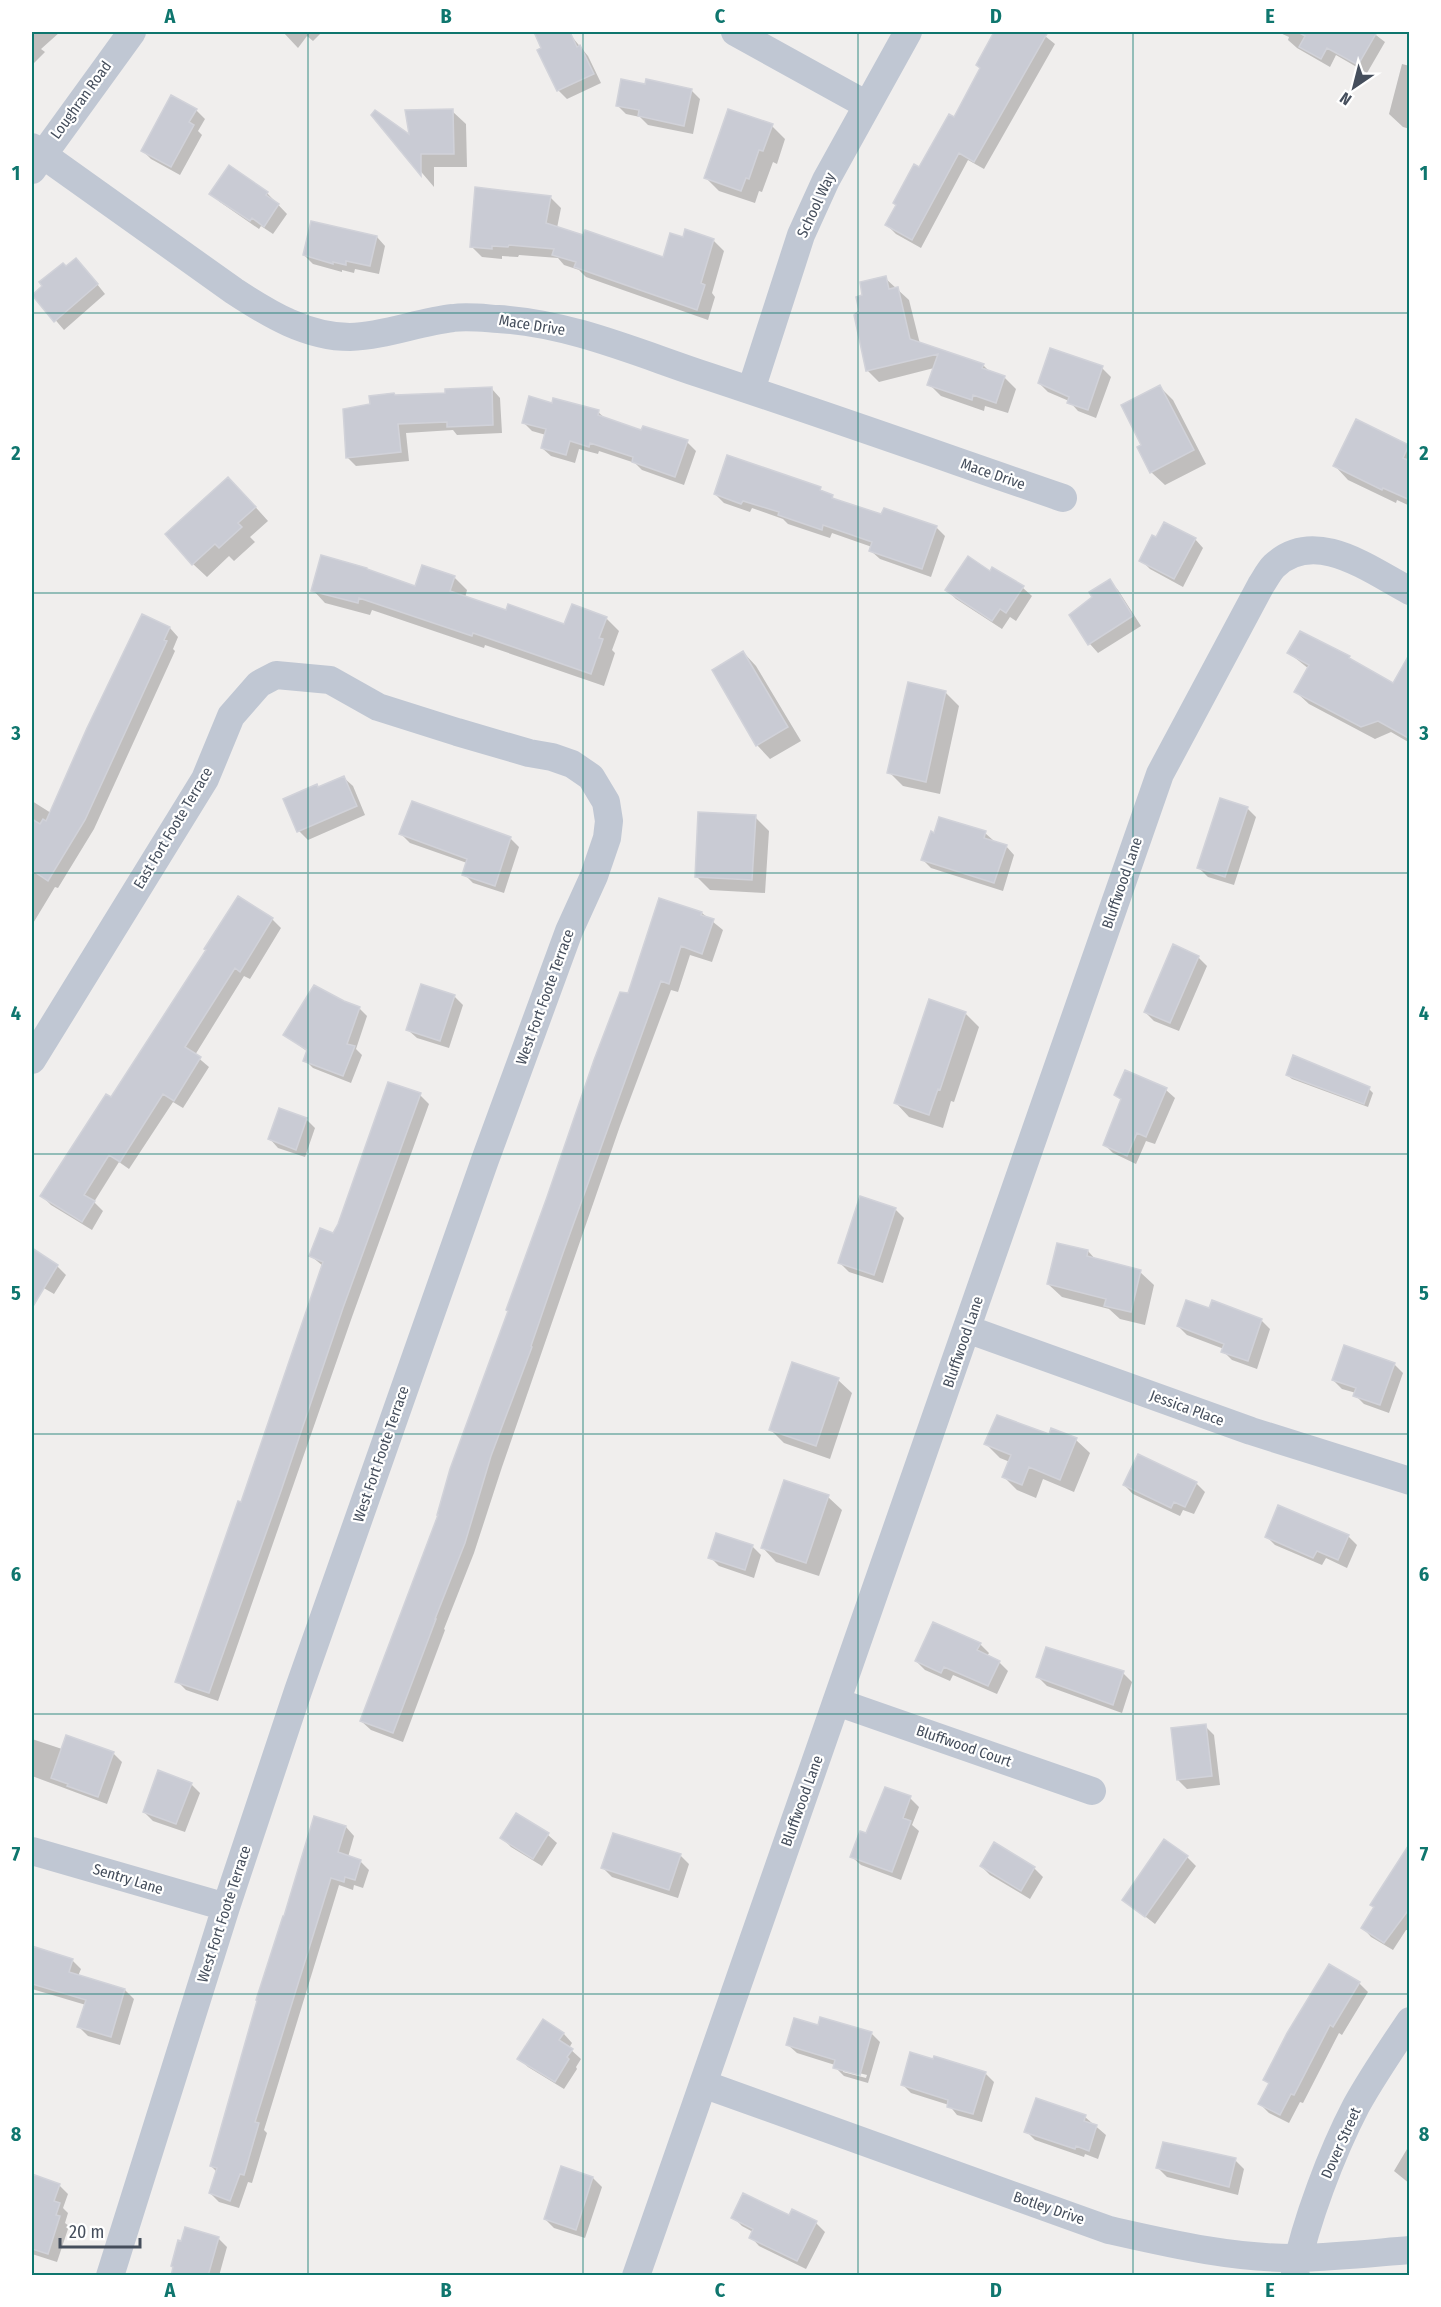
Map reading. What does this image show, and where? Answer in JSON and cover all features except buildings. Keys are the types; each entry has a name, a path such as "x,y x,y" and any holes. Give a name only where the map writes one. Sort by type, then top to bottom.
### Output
{"street":[{"name":"Loughran Road","path":"35,157 132,32"},
{"path":"735,32 867,105"},
{"name":"School Way","path":"751,390 801,235 826,180 908,32"},
{"name":"Mace Drive","path":"35,157 263,310 292,325 323,334 349,337 379,334 453,318 519,320 554,325 751,390 1063,498"},
{"name":"Bluffwood Lane","path":"636,2276 1160,774 1261,585 1273,567 1289,555 1313,548 1336,553 1410,591"},
{"name":"East Fort Foote Terrace","path":"32,1060 205,779 231,716 259,684 276,675 330,680 378,707 457,732"},
{"name":"West Fort Foote Terrace","path":"110,2276 226,1907 298,1691 405,1384 569,931 594,876 607,838 609,821 606,802 591,777 572,764 552,757 529,753 457,732"},
{"name":"Jessica Place","path":"967,1329 1251,1431 1410,1481"},
{"name":"Bluffwood Court","path":"837,1702 1092,1791"},
{"name":"Sentry Lane","path":"32,1851 226,1907"},
{"name":"Dover Street","path":"1296,2267 1341,2139 1357,2106 1410,2021"},
{"name":"Botley Drive","path":"703,2084 1109,2230 1177,2246 1234,2253 1296,2267 1410,2250"}]}
